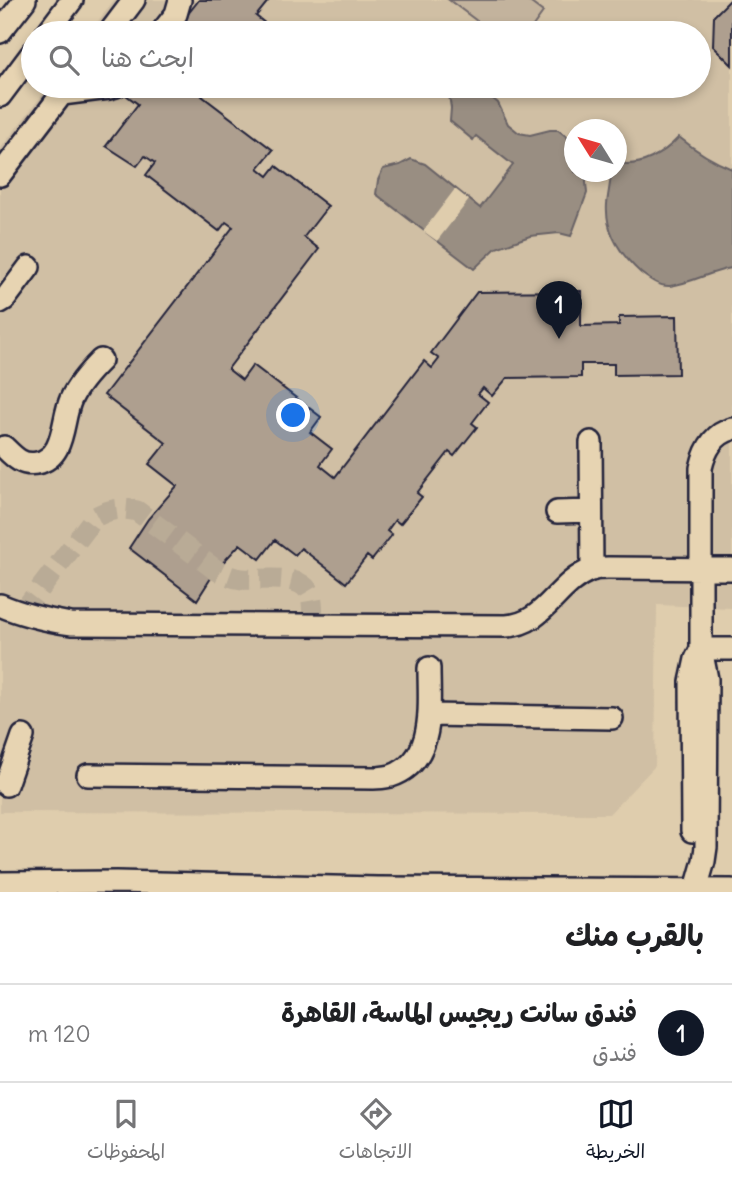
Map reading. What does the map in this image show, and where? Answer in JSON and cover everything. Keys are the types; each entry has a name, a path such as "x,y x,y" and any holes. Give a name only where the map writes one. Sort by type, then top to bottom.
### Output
{"street":[{"path":"0,32 24,0"},
{"path":"56,21 72,0"},
{"path":"117,21 134,0"},
{"path":"170,21 176,14 180,0"},
{"path":"0,96 21,67"},
{"path":"0,175 59,98"},
{"path":"0,302 29,267"},
{"path":"4,447 21,463 33,464 53,455 59,445 72,398 80,384 101,360"},
{"path":"696,891 706,847 707,678 701,649 701,468 705,451 715,439 732,429"},
{"path":"591,442 592,570"},
{"path":"557,517 591,516"},
{"path":"0,605 21,614 71,624 506,626 529,621 561,591 592,570 732,569"},
{"path":"701,649 732,649"},
{"path":"88,775 391,776 407,768 419,755 426,740 429,668"},
{"path":"429,715 612,718"},
{"path":"6,785 23,736"},
{"path":"0,883 129,883 371,890 732,890"}],"shaded area":[{"path":"114,0 732,0 732,608 657,605 655,766 609,814 0,812 0,149 40,98 711,98 711,21 98,21"},
{"path":"449,0 527,0 543,12 537,21 477,21"},
{"path":"449,98 492,98 498,103 508,124 519,133 530,135 558,130 564,135 564,182 586,182 587,193 571,236 559,233 530,236 496,248 474,269 376,194 383,169 411,159 425,164 480,208 513,165 476,136 473,140 450,121"},
{"path":"679,137 704,155 732,169 732,268 670,286 655,282 627,259 612,233 607,214 610,182 627,182 627,164 651,158"}],"pier":[{"path":"455,189 469,200 437,241 423,231"}],"building":[{"path":"199,0 269,0 256,16 262,21 182,21"},
{"path":"730,0 732,65 713,46 714,16"},
{"path":"130,98 205,98 273,150 258,168 268,176 276,166 328,206 304,237 319,249 228,369 242,380 253,365 321,417 310,432 332,449 320,465 335,477 424,361 432,368 439,359 431,353 477,292 581,291 581,326 619,325 619,317 677,316 678,374 614,375 614,364 581,364 581,377 507,378 492,396 483,388 478,394 488,402 472,423 477,427 454,456 449,452 417,493 422,497 400,524 395,520 387,531 392,535 372,560 367,556 346,583 301,548 295,555 275,540 260,559 240,544 216,570 197,600 129,548 148,519 177,486 149,464 166,443 104,395 233,227 226,222 219,231 146,175 155,163 145,156 137,166 106,146 138,104"}],"tunnel":[{"path":"21,614 95,517 125,509 137,511 225,574 242,579 288,580 304,586 312,600 313,625"}],"place":[{"name":"فندق سانت ريجيس الماسة، القاهرة","path":"559,339"}]}
